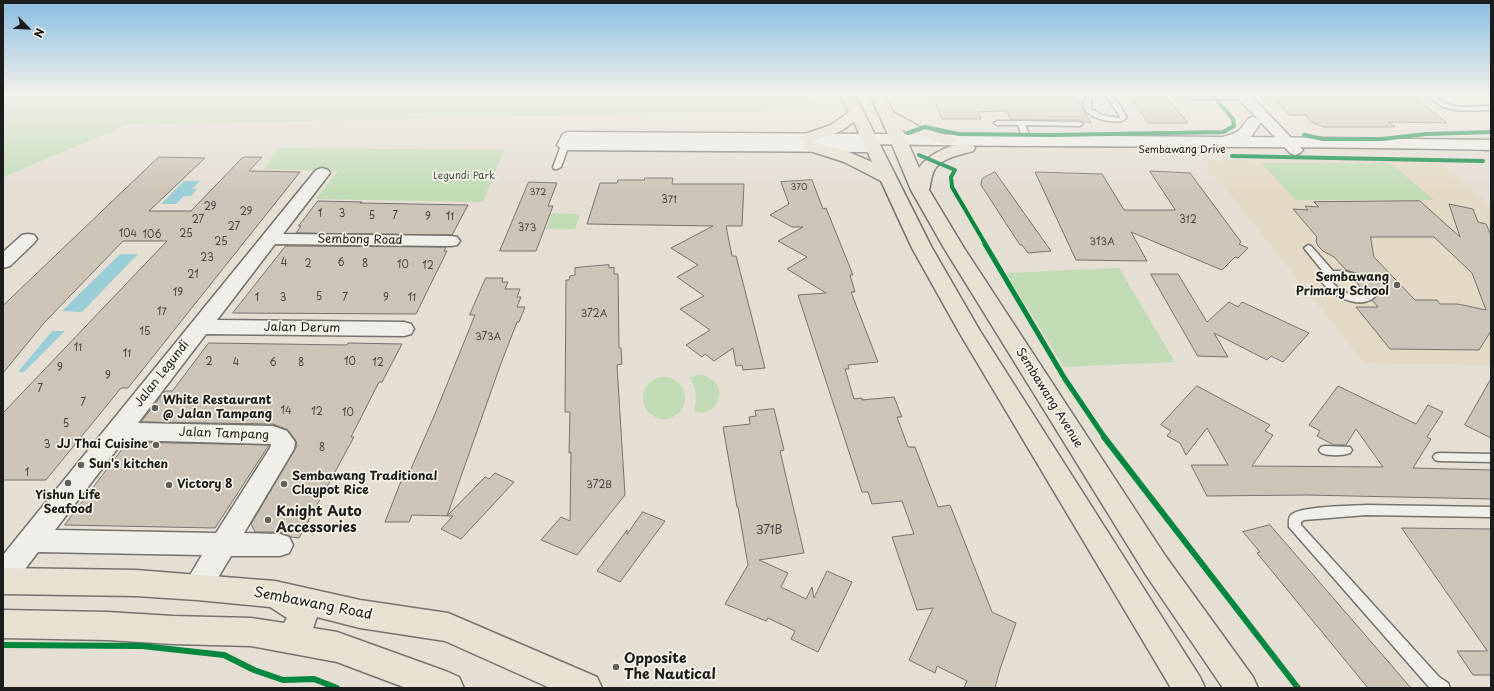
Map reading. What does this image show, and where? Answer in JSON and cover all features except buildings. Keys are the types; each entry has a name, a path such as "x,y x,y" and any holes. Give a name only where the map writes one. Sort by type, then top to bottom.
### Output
{"main road":[{"path":"809,142 837,127"},
{"path":"863,127 886,177 922,248 970,332 1190,688"},
{"name":"Sembawang Avenue","path":"893,127 920,190 954,248 1156,566 1242,688"},
{"path":"909,127 916,131 947,140"},
{"path":"1214,143 1238,139 1251,127"},
{"name":"Sembawang Drive","path":"870,143 947,140 1214,143 1491,152"},
{"path":"809,142 865,164 886,177"},
{"name":"Sembawang Drive","path":"900,143 967,148 1025,150 1284,146 1491,145"},
{"path":"920,190 925,171 934,161 946,154 967,148"},
{"name":"Sembawang Road","path":"3,581 136,584 197,587 275,594 360,614 448,627 586,688"},
{"path":"275,594 299,607 302,614 300,624 292,639"},
{"path":"3,624 107,626 173,630 251,632 337,647 448,688"}],"street":[{"path":"1259,127 1284,146"},
{"path":"1266,127 1284,146"},
{"path":"565,145 809,142 870,143"},
{"name":"Jalan Legundi","path":"3,576 322,173"},
{"path":"3,262 28,239"},
{"name":"Sembong Road","path":"270,239 450,241"},
{"name":"Jalan Derum","path":"200,327 404,329"},
{"name":"Jalan Tampang","path":"117,431 264,435 279,437 283,442 282,449 197,587"},
{"path":"30,541 280,545"}],"lane":[{"path":"1022,127 1028,141"},
{"path":"557,167 565,145"},
{"path":"1308,248 1330,274"},
{"path":"1359,278 1343,273 1330,274 1326,281 1328,285 1340,294 1364,299 1370,297 1373,293"},
{"path":"1325,450 1346,450"},
{"path":"1438,457 1491,458"},
{"path":"1443,688 1434,682 1295,527 1295,519 1302,515 1366,510 1491,512"}],"shaded area":[{"name":"Sembawang Primary School","path":"1203,160 1437,161 1491,206 1491,365 1364,363"}],"green space":[{"path":"3,127 122,127 3,177"},
{"name":"Legundi Park","path":"279,148 504,150 483,202 316,199 338,171 264,169"},
{"path":"1261,163 1390,163 1434,200 1296,200"},
{"path":"552,213 580,214 575,229 546,229"},
{"path":"1119,268 1175,362 1064,367 1006,273"},
{"path":"701,374 711,379 717,386 720,393 715,406 709,411 702,412 694,411 696,393 694,385 689,378"},
{"path":"660,377 668,377 676,380 682,386 685,398 682,410 676,416 668,419 660,419 652,416 646,410 643,402 643,394 646,386 652,380"}],"water":[{"path":"184,181 200,181 192,189 197,189 191,196 184,196 176,204 161,204"},
{"path":"120,254 138,254 82,312 62,311"},
{"path":"52,331 65,331 24,372 18,372"}],"cycle path":[{"path":"908,133 924,127"},
{"path":"926,127 959,134 1052,135 1223,132 1233,127"},
{"path":"1304,135 1323,139 1382,139 1426,134 1491,132"},
{"path":"919,155 955,170 951,177 952,187 1065,379 1105,439 1298,688"},
{"path":"1232,156 1483,161"},
{"path":"3,645 142,646 224,655 254,670 283,680 314,679 337,688"}],"place":[{"name":"Sembawang Primary School","path":"1397,285"},
{"name":"White Restaurant @ Jalan Tampang","path":"155,408"},
{"name":"JJ Thai Cuisine","path":"156,445"},
{"name":"Sun's kitchen","path":"81,465"},
{"name":"Yishun Life Seafood","path":"68,483"},
{"name":"Sembawang Traditional Claypot Rice","path":"284,484"},
{"name":"Victory 8","path":"169,485"},
{"name":"Knight Auto Accessories","path":"268,520"},
{"name":"Opposite The Nautical","path":"616,667"}]}
